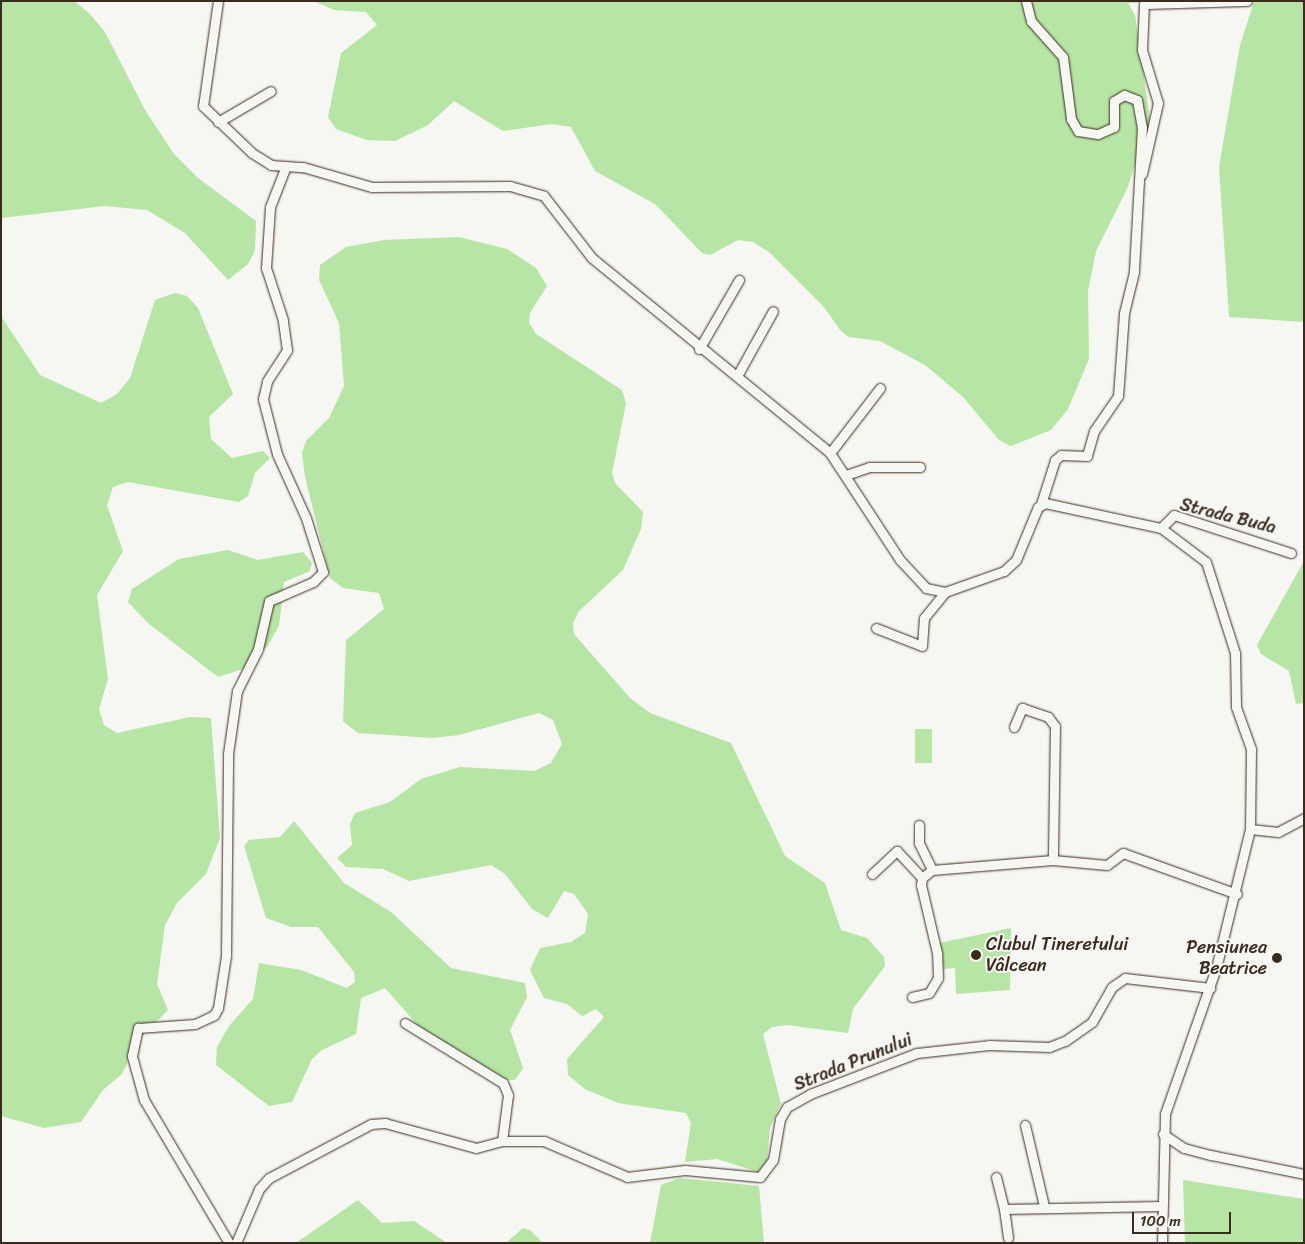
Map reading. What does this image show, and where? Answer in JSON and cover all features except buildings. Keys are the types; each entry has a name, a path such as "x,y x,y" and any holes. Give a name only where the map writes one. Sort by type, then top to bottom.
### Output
{"street":[{"path":"218,1 202,100 205,110 262,161 384,189 497,185 538,193 553,204 592,258 699,349 737,376 830,453 906,569 926,588 945,592"},
{"path":"876,628 922,646 924,618 945,592 1011,566 1041,504 1055,460 1061,455 1087,456 1094,431 1118,396 1124,313 1134,272 1142,128 1137,100 1124,95 1114,101 1116,122 1108,131 1086,135 1078,131 1071,119 1063,57 1031,21 1026,1"},
{"path":"1138,197 1158,103 1142,50 1144,4 1247,1"},
{"path":"218,122 271,91"},
{"path":"229,1243 144,1100 132,1056 138,1028 195,1024 214,1015 218,1008 226,956 228,754 237,691 258,649 269,601 313,582 323,572 306,518 277,454 263,399 267,381 287,350 283,320 266,268 270,207 286,166"},
{"path":"699,349 739,280"},
{"path":"737,376 773,311"},
{"path":"830,453 880,388"},
{"path":"846,475 869,467 920,468"},
{"name":"Strada Buda","path":"1041,504 1161,528 1206,562 1234,653 1236,707 1252,759 1250,829 1236,894 1210,988 1169,1098 1163,1134 1162,1243"},
{"name":"Strada Buda","path":"1161,528 1174,515 1291,553"},
{"path":"1014,727 1022,708 1048,717 1055,726 1053,860"},
{"path":"1250,829 1278,832 1304,818"},
{"path":"919,825 919,843 932,870"},
{"path":"872,874 897,851 922,878 939,968 934,988 912,997"},
{"path":"922,878 932,870 1053,860 1107,865 1119,854 1128,853 1236,894"},
{"name":"Strada Prunului","path":"236,1243 256,1196 269,1178 353,1131 385,1123 476,1148 502,1141 544,1141 627,1177 685,1170 760,1177 773,1160 780,1119 787,1107 810,1094 917,1052 989,1045 1049,1047 1066,1041 1092,1022 1112,987 1125,978 1210,988"},
{"path":"405,1023 503,1084 508,1095 502,1141"},
{"path":"1025,1125 1044,1206"},
{"path":"1163,1134 1184,1148 1304,1174"},
{"path":"996,1177 1004,1209 1008,1238"},
{"path":"1004,1209 1044,1206 1162,1206"}],"green space":[{"path":"1,1 74,1 90,14 105,32 145,110 174,154 198,178 256,221 255,251 248,264 228,280 185,233 147,210 105,206 1,218"},
{"path":"314,1 1304,1 1304,322 1229,317 1219,167 1240,45 1254,2 1128,3 1135,15 1150,119 1127,189 1096,251 1088,291 1089,359 1068,409 1051,430 1011,446 999,440 963,397 925,365 880,341 849,337 840,330 824,307 769,252 753,242 738,240 710,255 702,253 655,204 595,171 571,127 552,124 503,131 454,101 428,125 395,141 367,140 336,129 328,117 341,53 377,25 366,12 334,10"},
{"path":"459,237 507,249 536,268 547,286 530,313 529,323 536,334 622,390 626,403 612,473 615,483 643,512 641,529 623,570 579,611 573,623 574,634 630,698 650,713 731,743 785,856 825,883 841,930 867,938 884,957 885,966 853,1009 848,1033 787,1025 772,1027 763,1034 781,1104 770,1128 767,1163 758,1172 717,1159 685,1162 691,1123 686,1113 618,1103 585,1089 568,1075 567,1059 604,1017 596,1009 582,1016 567,1004 544,998 530,970 540,948 571,942 585,933 588,914 574,894 564,891 548,918 532,909 505,874 491,865 409,881 383,869 346,867 337,858 352,845 350,824 355,813 390,802 421,779 460,767 534,771 551,763 562,744 553,720 539,713 459,735 432,738 358,733 343,721 346,640 384,609 379,593 343,588 330,578 305,477 302,453 306,441 329,418 344,386 339,323 319,280 320,265 346,247 384,240"},
{"path":"175,293 187,296 198,308 233,394 209,417 211,439 232,458 263,451 270,458 255,473 248,496 239,502 128,482 113,487 107,505 123,551 97,595 108,679 99,709 104,725 117,733 190,717 211,718 220,838 206,874 177,903 165,925 157,984 168,1010 140,1038 122,1074 103,1090 81,1122 44,1128 1,1116 1,316 40,375 101,403 117,394 130,378 155,300"},
{"path":"228,550 258,560 303,552 312,563 310,571 284,582 279,626 267,647 243,669 218,677 148,623 128,602 132,589 179,559"},
{"path":"1304,561 1304,703 1296,704 1289,671 1261,654 1257,645"},
{"path":"915,729 932,729 932,763 915,763"},
{"path":"294,821 344,883 391,912 451,968 525,983 527,997 510,1030 523,1068 515,1080 507,1080 420,1028 385,988 361,998 356,1034 322,1050 312,1059 292,1102 269,1106 216,1065 217,1047 229,1026 253,999 259,963 301,970 347,988 355,982 354,972 318,927 291,927 266,918 244,846 249,840 280,837"},
{"name":"Clubul Tineretului Vâlcean","path":"1011,928 1010,990 956,994 955,968 943,969 939,943"},
{"path":"679,1178 759,1186 764,1243 650,1243 661,1185"},
{"path":"1183,1180 1304,1199 1304,1243 1185,1243"},
{"path":"358,1200 382,1223 414,1221 447,1243 296,1243"},
{"path":"523,1228 530,1230 543,1243 506,1243"}],"place":[{"name":"Clubul Tineretului Vâlcean","path":"976,955"},
{"name":"Pensiunea Beatrice","path":"1277,958"}]}
